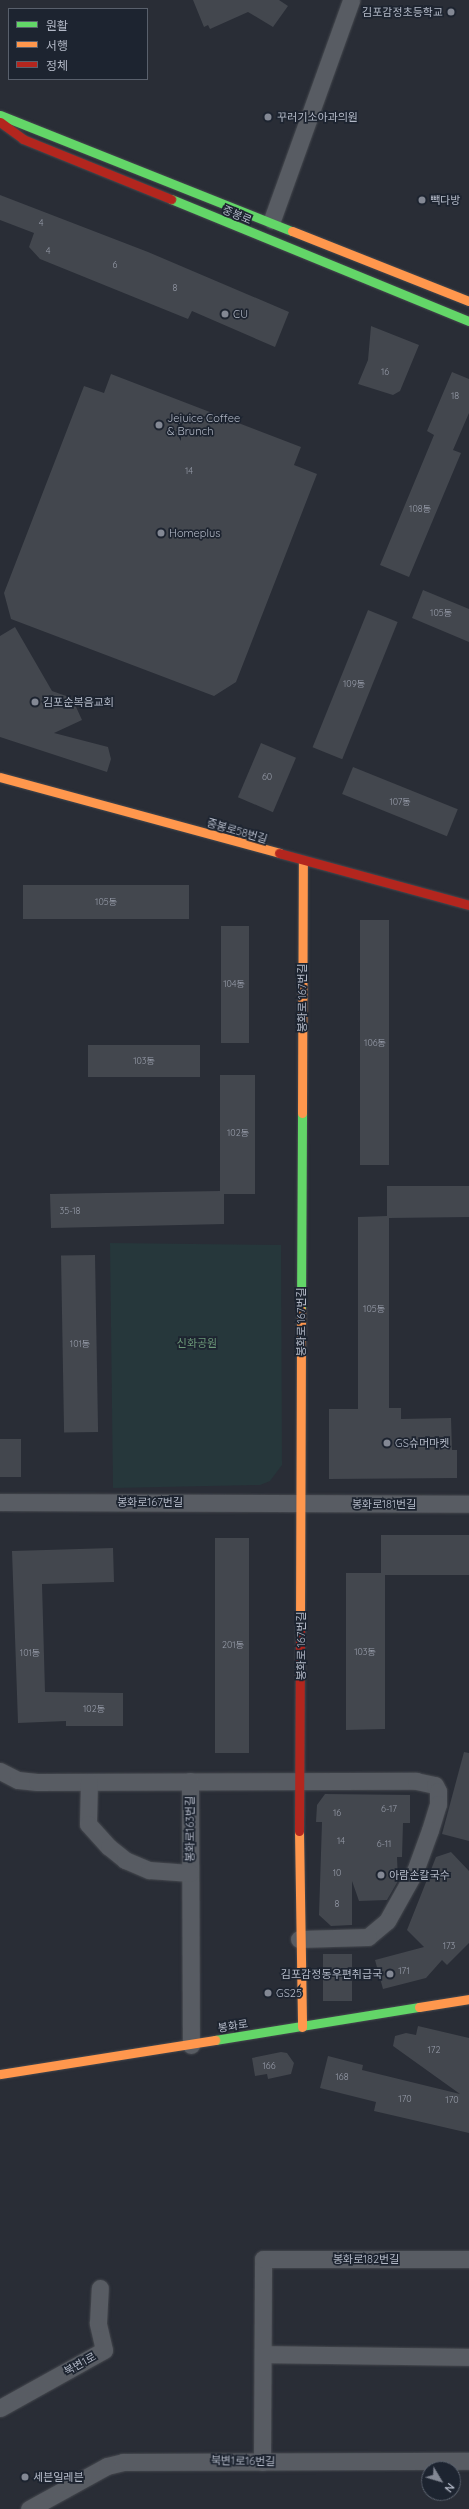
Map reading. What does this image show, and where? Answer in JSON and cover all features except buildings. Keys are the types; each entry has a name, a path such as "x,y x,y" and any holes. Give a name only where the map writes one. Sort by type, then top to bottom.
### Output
{"street":[{"path":"272,220 351,0"},
{"name":"중봉로","path":"0,115 272,220 350,255 469,301"},
{"name":"중봉로","path":"0,122 23,139 469,322"},
{"name":"중봉로58번길","path":"0,777 303,861 469,905"},
{"name":"봉화로 167번길","path":"302,2027 299,1939 301,1782 300,1501 303,861"},
{"name":"봉화로167번길","path":"0,1502 300,1501"},
{"name":"봉화로181번길","path":"300,1501 469,1504"},
{"name":"봉화로163번길","path":"0,1771 18,1780 88,1782 190,1781 191,2045"},
{"path":"190,1781 416,1781 430,1783 438,1791 438,1804 415,1871 387,1921 368,1937 299,1939"},
{"path":"88,1782 88,1824 109,1847 139,1867 157,1872 190,1873"},
{"name":"봉화로","path":"0,2074 191,2045 469,1999"},
{"name":"봉화로182번길","path":"263,2354 263,2259 469,2259"},
{"name":"북변1로","path":"0,2408 104,2350 98,2322 100,2288"},
{"path":"262,2462 263,2354 469,2356"},
{"name":"북변1로16번길","path":"29,2509 108,2466 124,2462 469,2461"}],"green space":[{"name":"신화공원","path":"110,1243 281,1245 282,1465 270,1481 260,1485 113,1488"}],"traffic: fast":[{"path":"0,115 292,231"},
{"path":"171,199 469,321"},
{"path":"301,1310 302,1113"},
{"path":"215,2040 419,2007"}],"traffic: slow":[{"path":"292,231 469,301"},
{"path":"0,777 279,853"},
{"path":"302,1113 303,861"},
{"path":"300,1623 301,1310"},
{"path":"299,1831 302,2027"},
{"path":"419,2007 469,1999"},
{"path":"0,2074 215,2040"}],"traffic: jam":[{"path":"0,122 23,139 171,199"},
{"path":"279,853 469,905"},
{"path":"299,1831 300,1623"}],"place":[{"name":"김포감정초등학교","path":"451,12"},
{"name":"꾸러기소아과의원","path":"268,117"},
{"name":"빽다방","path":"422,200"},
{"name":"CU","path":"225,314"},
{"name":"Jejuice Coffee & Brunch","path":"159,425"},
{"name":"Homeplus","path":"161,533"},
{"name":"김포순복음교회","path":"35,702"},
{"name":"GS슈머마켓","path":"387,1443"},
{"name":"아람손칼국수","path":"381,1875"},
{"name":"김포감정동우편취급국","path":"390,1974"},
{"name":"GS25","path":"268,1993"},
{"name":"세븐일레븐","path":"25,2477"}]}
